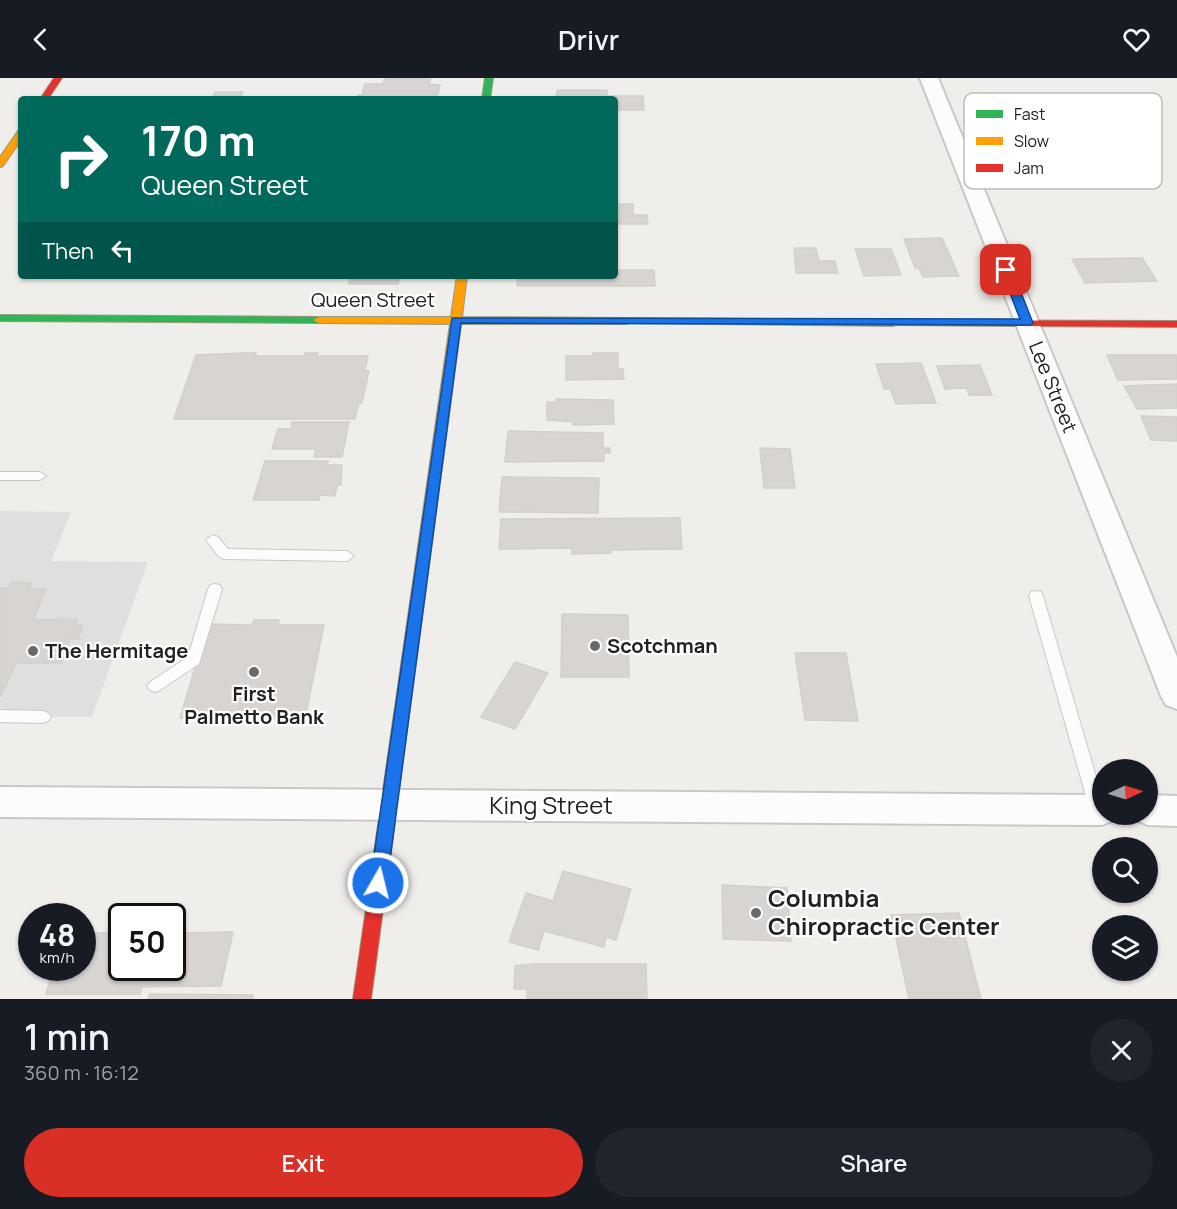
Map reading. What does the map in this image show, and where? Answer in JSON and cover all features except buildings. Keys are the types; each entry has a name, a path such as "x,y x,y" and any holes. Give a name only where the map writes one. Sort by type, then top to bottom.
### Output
{"street":[{"path":"46,96 58,78"},
{"path":"486,96 489,78"},
{"name":"Lee Street","path":"929,78 964,166"},
{"path":"0,164 18,137"},
{"name":"Lee Street","path":"973,189 1177,696"},
{"path":"362,999 462,279"},
{"name":"Queen Street","path":"0,318 1177,324"},
{"name":"King Street","path":"0,802 1092,810"},
{"path":"1158,810 1177,811"}],"lane":[{"path":"0,476 40,476"},
{"path":"213,540 224,554 347,556"},
{"path":"155,686 194,660 215,589"},
{"path":"1035,596 1092,784"},
{"path":"0,716 43,717"}],"shaded area":[{"path":"0,511 71,512 51,561 148,562 92,717 43,717 0,708 0,701 16,663 61,663 77,620 33,620 45,589 0,588"}],"traffic: fast":[{"path":"486,96 489,78"},
{"path":"0,318 319,320"},
{"path":"626,321 893,323"}],"traffic: slow":[{"path":"0,164 18,137"},
{"path":"417,603 462,279"},
{"path":"319,320 626,321"}],"traffic: jam":[{"path":"46,96 58,78"},
{"path":"893,323 1177,324"},
{"path":"362,999 417,603"}],"place":[{"name":"Scotchman","path":"595,646"},
{"name":"The Hermitage","path":"33,651"},
{"name":"First Palmetto Bank","path":"254,672"},
{"name":"Columbia Chiropractic Center","path":"756,913"}],"route":[{"path":"378,883 456,320 1027,323 1006,270"}]}
